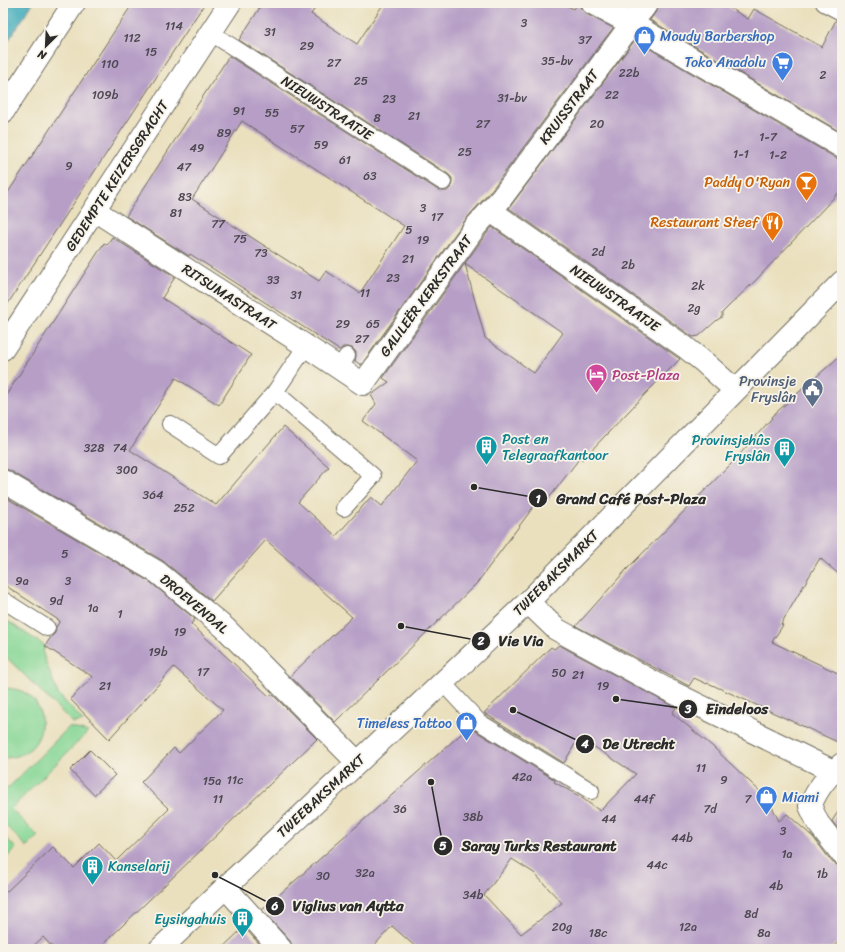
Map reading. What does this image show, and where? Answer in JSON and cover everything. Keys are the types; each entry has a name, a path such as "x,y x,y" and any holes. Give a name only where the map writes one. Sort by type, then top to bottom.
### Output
{"street":[{"path":"3,112 74,3"},
{"name":"GEDEMPTE KEIZERSGRACHT","path":"3,349 230,3"},
{"path":"592,3 641,12 842,147"},
{"name":"KRUISSTRAAT","path":"491,211 641,12"},
{"name":"RITSUMASTRAAT","path":"94,210 306,346 343,362 363,384"},
{"name":"GALILEËR KERKSTRAAT","path":"363,384 476,226 491,211"},
{"name":"NIEUWSTRAATJE","path":"491,211 685,347 735,390"},
{"name":"TWEEBAKSMARKT","path":"160,949 528,602 842,282"},
{"name":"DROEVENDAL","path":"3,481 157,572 225,628 357,762"},
{"path":"528,602 556,629 666,689 837,768 818,789 810,806 818,823 842,854"},
{"path":"226,887 281,949"}],"lane":[{"path":"824,3 841,12"},
{"name":"NIEUWSTRAATJE","path":"211,32 443,182"},
{"path":"170,424 219,456 275,392 306,346"},
{"path":"275,392 373,476 344,508"},
{"path":"3,600 47,628"},
{"path":"442,682 479,722 591,791"}],"green space":[{"path":"3,618 45,646 43,653 58,694 83,721 73,723 3,654"},
{"path":"3,688 21,691 34,700 41,715 41,724 37,741 31,748 19,755 3,758"},
{"path":"69,727 88,732 11,809 38,836 27,847 3,823 3,785 7,789"},
{"path":"3,835 16,848 3,861"}],"water":[{"path":"3,3 33,3 3,49"}],"building":[{"path":"133,3 205,3 3,311 3,200"},
{"path":"263,3 319,3 311,14 357,44 384,3 561,3 574,9 578,3 580,3 581,9 586,14 613,28 490,192 466,219 361,365 355,361 356,352 352,348 343,347 339,350 190,254 189,256 126,216 229,56 438,190 447,191 451,187 452,178 448,174 239,40","holes":["242,121 404,226 360,293 326,271 319,281 192,199"]},
{"path":"659,3 722,3 748,19 754,9 822,47 836,20 842,21 842,133 650,20 657,10"},
{"path":"635,40 836,158 842,159 842,189 756,280 722,313 722,317 699,336 693,337 509,208"},
{"path":"492,227 680,359 582,460 579,459 543,506 537,502 477,583 335,722 290,676 352,617 266,540 212,601 163,561 9,470 3,469 3,400 104,243 107,245 112,237 175,277 162,298 251,355 219,405 176,378 130,450 216,505 283,427 329,467 298,502 336,536 371,497 382,506 417,461 363,421 376,404 371,395 389,382 383,378 486,234","holes":["465,264 563,333 534,373 485,338"]},
{"path":"842,354 842,577 820,558 772,642 842,675 842,744 708,683 707,684 694,678 689,686 576,626 626,570 732,463 772,418 771,417"},
{"path":"3,496 150,582 195,619 191,624 269,696 272,694 317,739 98,949 54,949 43,937 30,949 3,949 3,895 53,847 74,868 99,843 116,861 169,809 141,782 174,748 179,753 223,710 174,667 109,739 70,699 93,677 45,646 55,633 56,627 60,621 3,584"},
{"path":"559,645 676,708 672,713 712,746 768,799 779,821 787,814 813,837 832,862 842,866 842,941 828,949 418,949 392,926 371,949 293,949 290,941 262,910 470,726 474,730 555,780 554,782 579,796 600,811 636,774 579,737 564,763 484,713 551,647 554,649","holes":["512,859 534,873 562,903 521,934 484,895"]},
{"path":"90,750 115,775 94,795 70,770"},
{"path":"842,806 842,834 832,821"},
{"name":"Eysingahuis","path":"244,927 264,949 221,949"}],"place":[{"name":"Moudy Barbershop","path":"645,56"},
{"name":"Toko Anadolu","path":"782,82"},
{"name":"Paddy O'Ryan","path":"806,202"},
{"name":"Restaurant Steef","path":"773,242"},
{"name":"Post-Plaza","path":"597,394"},
{"name":"Provinsje Fryslân","path":"812,408"},
{"name":"Post en Telegraafkantoor","path":"486,466"},
{"name":"Provinsjehûs Fryslân","path":"785,468"},
{"name":"Grand Café Post-Plaza","path":"474,487"},
{"name":"Vie Via","path":"401,626"},
{"name":"Eindeloos","path":"616,699"},
{"name":"De Utrecht","path":"513,710"},
{"name":"Timeless Tattoo","path":"467,742"},
{"name":"Saray Turks Restaurant","path":"431,782"},
{"name":"Miami","path":"767,816"},
{"name":"Viglius van Aytta","path":"215,875"},
{"name":"Kanselarij","path":"92,886"},
{"name":"Eysingahuis","path":"242,938"}]}
